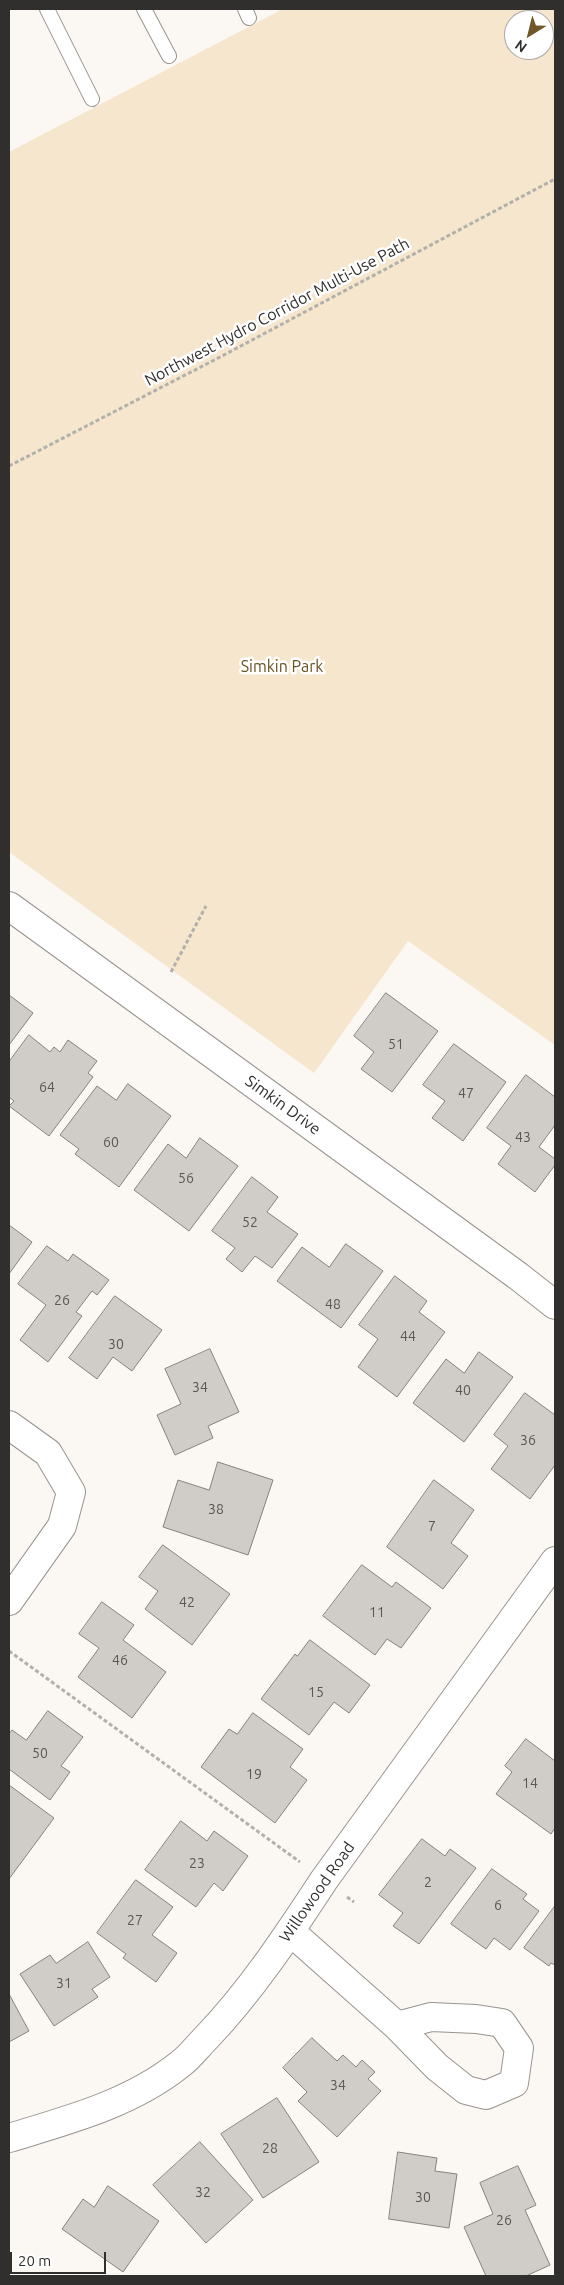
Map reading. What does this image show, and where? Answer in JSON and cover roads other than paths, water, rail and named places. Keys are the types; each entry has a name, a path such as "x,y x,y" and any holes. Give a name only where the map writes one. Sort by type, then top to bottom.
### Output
{"street":[{"name":"Simkin Drive","path":"9,906 510,1270 555,1305"},
{"path":"9,1425 48,1453 71,1492 62,1526 9,1601"},
{"name":"Willowood Road","path":"9,2138 75,2118 130,2096 180,2065 225,2018 291,1932 324,1880 555,1561"},
{"path":"291,1932 397,2026"}],"lane":[{"path":"47,9 92,99"},
{"path":"144,9 168,56"}],"park label":[{"name":"Simkin Park","path":"282,667"}]}
